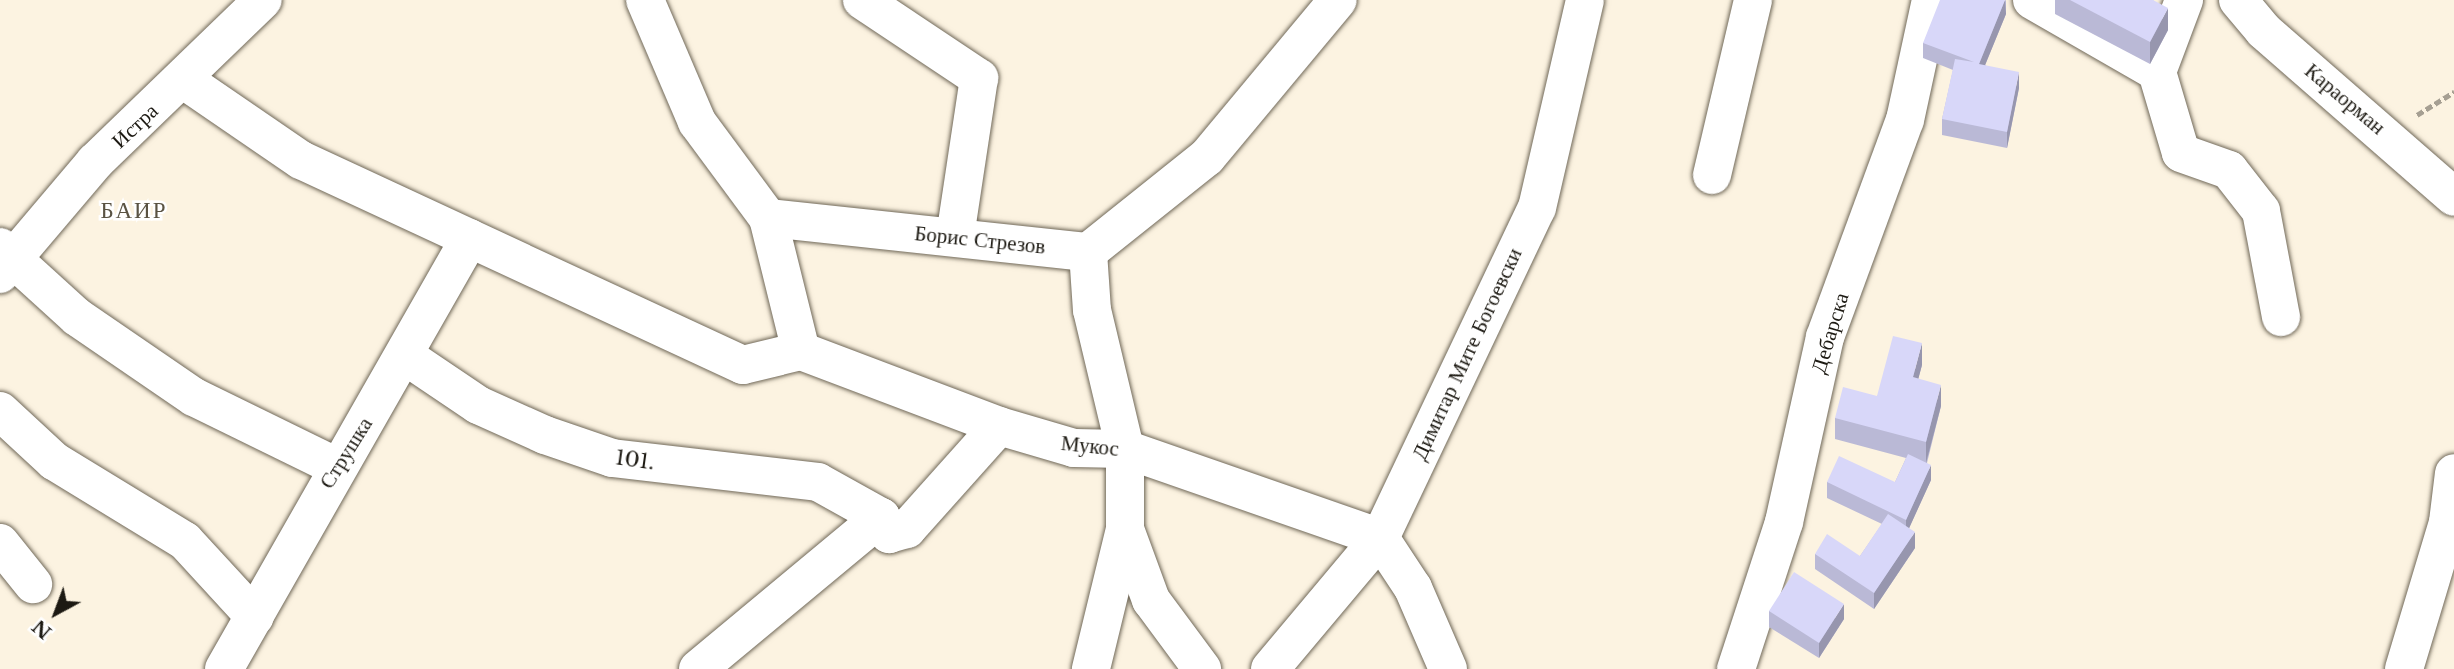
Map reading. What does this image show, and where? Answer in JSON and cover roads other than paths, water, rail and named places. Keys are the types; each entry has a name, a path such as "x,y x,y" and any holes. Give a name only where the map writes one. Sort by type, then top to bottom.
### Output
{"street":[{"name":"Истра","path":"4,259 95,162 184,80 263,0"},
{"path":"184,80 301,160 743,365 802,351 768,218 697,122 645,0"},
{"path":"862,0 979,78 955,237"},
{"path":"1091,669 1125,529 1125,449 1092,310 1088,252 1207,157 1338,0"},
{"name":"Димитар Мите Богоевски","path":"1270,669 1380,538 1537,208 1586,0"},
{"path":"1712,175 1753,0"},
{"name":"Дебарска","path":"1736,669 1784,522 1825,337 1905,120 1931,0"},
{"path":"2032,0 2157,72"},
{"path":"2184,0 2157,72 2181,153 2229,170 2261,211 2281,317"},
{"name":"Караорман","path":"2238,0 2264,31 2386,134 2454,197"},
{"name":"Борис Стрезов","path":"768,218 1088,252"},
{"name":"Струшка","path":"224,669 255,617 335,466 404,355 470,238"},
{"path":"4,259 77,317 194,397 335,466"},
{"name":"Мукос","path":"802,351 999,426 1074,448 1125,449 1380,538"},
{"name":"101.","path":"404,355 478,405 545,435 612,458 818,482 881,517 888,534 907,529 999,426"},
{"path":"0,411 54,461 185,541 255,617"},
{"path":"2404,669 2451,522 2454,473"},
{"path":"701,669 881,517"},
{"path":"1125,529 1151,600 1202,669"},
{"path":"1380,538 1413,588 1448,669"},
{"path":"0,543 33,584"}],"district":[{"name":"БАИР","path":"134,210"}]}
